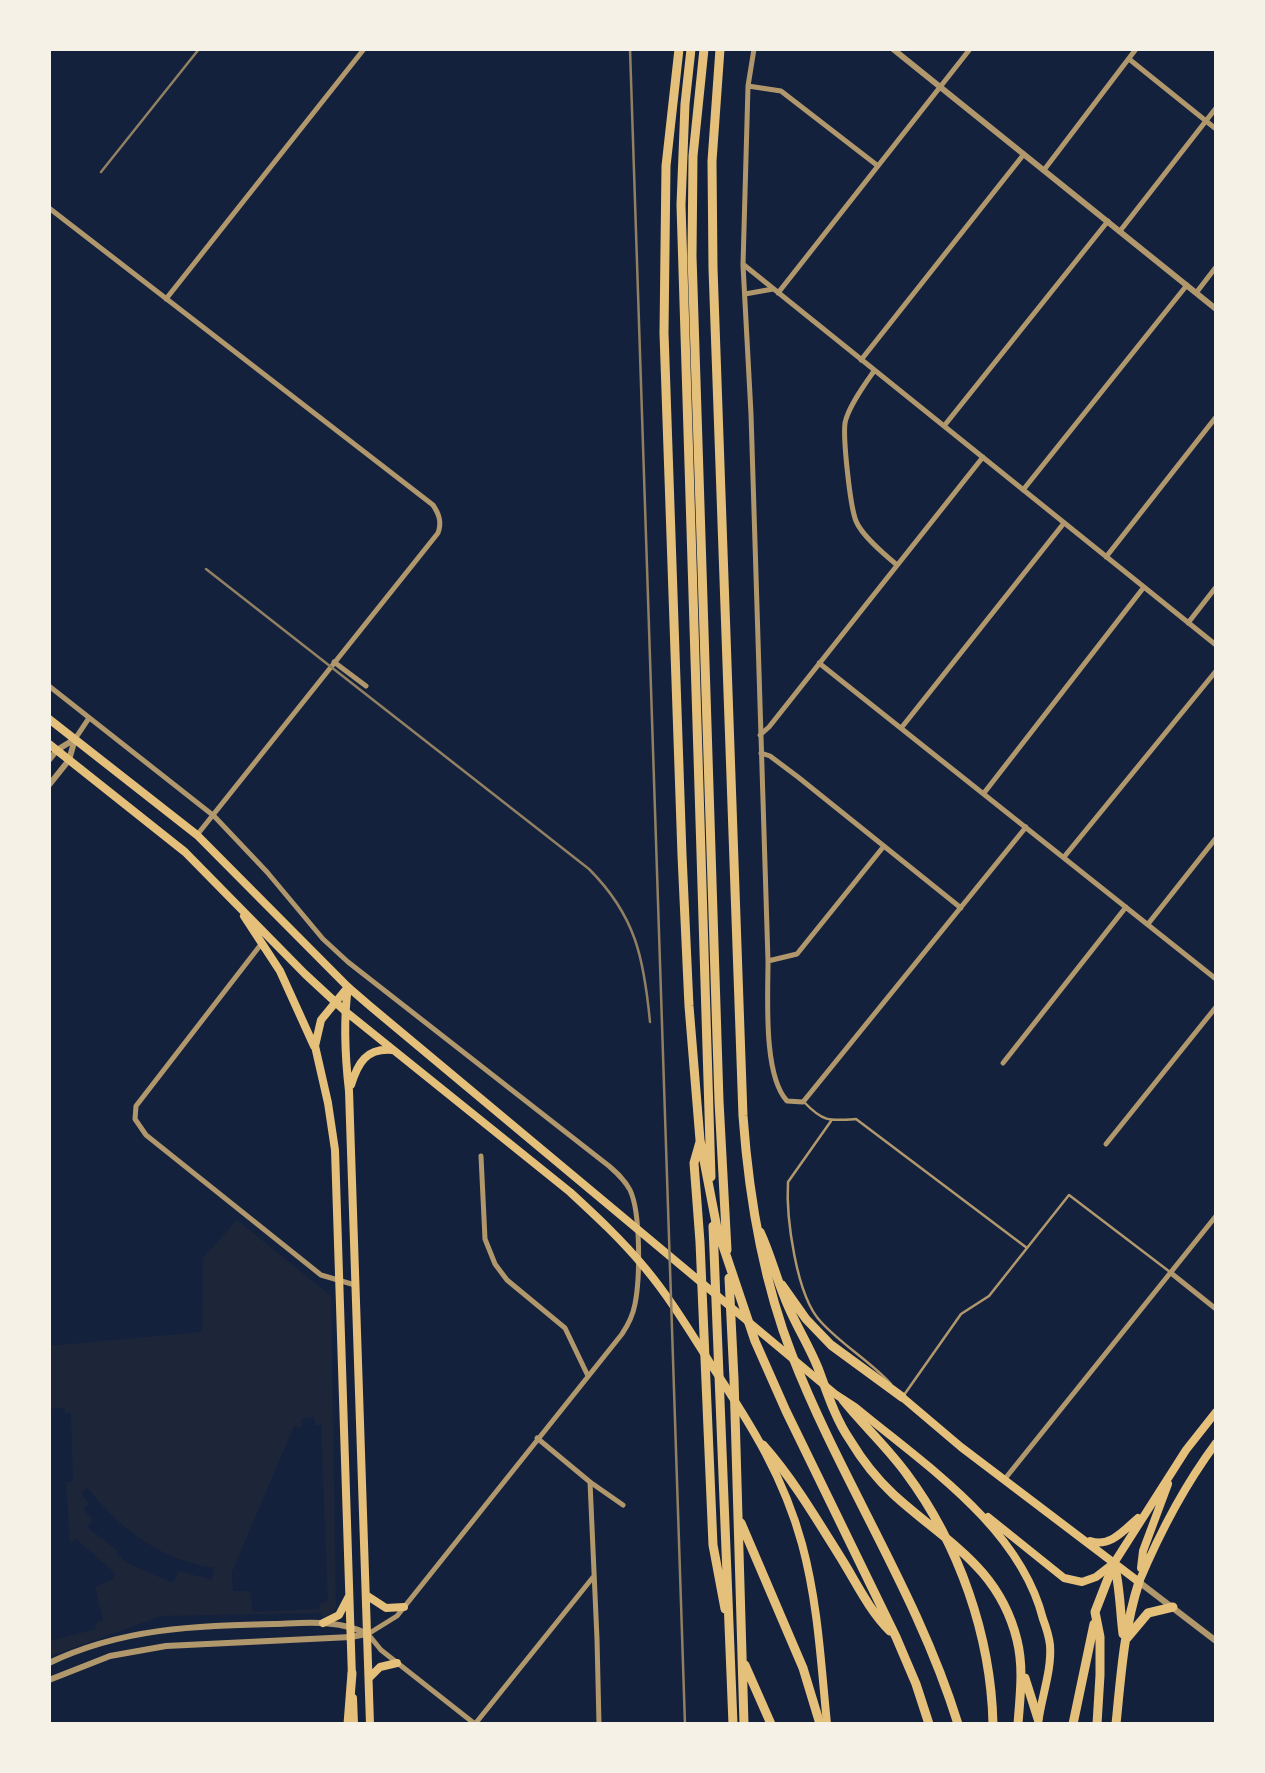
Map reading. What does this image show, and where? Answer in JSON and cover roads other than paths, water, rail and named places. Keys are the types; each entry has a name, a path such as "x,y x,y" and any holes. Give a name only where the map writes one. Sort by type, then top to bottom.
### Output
{"highway":[{"path":"679,49 666,166 663,224 664,333 683,882 689,1006 700,1140 717,1228 755,1341 786,1411 896,1637 929,1724"},
{"path":"691,49 685,104 681,205 710,983 734,1379 744,1724"},
{"path":"704,49 693,156 692,257 710,983 712,1201 733,1724"},
{"path":"720,49 712,161 718,418 743,1116 756,1224 763,1269 797,1368 925,1634 958,1724"},
{"path":"700,1140 694,1163 713,1545 720,1588 740,1652 771,1724"},
{"path":"756,1224 781,1284 806,1319 831,1345 902,1397"},
{"path":"781,1284 782,1293 849,1439 863,1459 890,1490 967,1553 992,1581 1013,1625 1038,1722"},
{"path":"839,1397 914,1483 944,1537 967,1589 985,1650 993,1724"},
{"path":"708,1414 734,1507 798,1653 820,1724"},
{"path":"763,1445 819,1523 876,1617 896,1637"},
{"path":"1114,1563 1119,1579 1124,1642"},
{"path":"1073,1724 1092,1641 1095,1612 1114,1563"},
{"path":"1116,1724 1124,1642 1139,1582"},
{"path":"1124,1642 1148,1613 1173,1607"},
{"path":"1095,1612 1100,1636 1097,1724"},
{"path":"1018,1724 1022,1685 1020,1659"},
{"path":"348,1724 352,1673"}],"main road":[{"path":"49,719 197,835 348,987 606,1205 839,1397 864,1414 979,1512 1058,1573 1070,1580 1088,1581 1114,1563 1175,1466 1216,1412"},
{"path":"49,744 172,840 334,1002 534,1163 606,1225 645,1268 763,1445 790,1505 808,1566 816,1614 827,1724"},
{"path":"233,899 286,983 314,1046 328,1103 335,1150 355,1724"},
{"path":"314,1046 319,1025 348,987"},
{"path":"348,987 345,1011 370,1724"},
{"path":"349,1091 356,1069 364,1057 376,1050 393,1050"},
{"path":"902,1397 1004,1480 1139,1582"},
{"path":"1139,1582 1157,1538 1176,1502 1216,1443"},
{"path":"1139,1582 1143,1551 1175,1466"},
{"path":"979,1512 1014,1555 1035,1590 1041,1610 1050,1646 1038,1722"},
{"path":"1083,1538 1097,1543 1106,1542 1143,1514"},
{"path":"323,1623 339,1615 350,1593"},
{"path":"366,1594 386,1608 404,1607"},
{"path":"369,1678 380,1667 397,1663"}],"street":[{"path":"166,299 364,49"},
{"path":"754,49 748,86 743,265 751,414 768,1023 775,1081 779,1092 787,1101 803,1102 1026,827"},
{"path":"893,49 1216,309"},
{"path":"745,294 776,291 970,49"},
{"path":"1044,170 1136,49"},
{"path":"1129,58 1216,129"},
{"path":"748,86 781,91 878,166"},
{"path":"1119,231 1216,108"},
{"path":"861,360 1024,154"},
{"path":"49,208 433,505 438,513 438,533 215,816 197,835"},
{"path":"944,426 1108,221"},
{"path":"743,265 1216,645"},
{"path":"1196,293 1216,267"},
{"path":"1023,489 1187,285"},
{"path":"874,371 860,390 845,423 848,481 857,523 897,565"},
{"path":"1106,556 1216,417"},
{"path":"760,735 983,457"},
{"path":"902,727 1064,523"},
{"path":"984,793 1144,587"},
{"path":"1188,623 1216,587"},
{"path":"334,662 366,686"},
{"path":"819,663 1216,979"},
{"path":"1064,858 1216,671"},
{"path":"49,686 215,816 267,872 323,939 348,962 620,1176 630,1191 635,1208 638,1246 635,1305 631,1320 622,1334 397,1616 368,1634 351,1637 166,1646 110,1656 49,1680"},
{"path":"49,785 69,760 75,739 89,718"},
{"path":"49,760 57,750 75,739"},
{"path":"761,753 770,755 961,908"},
{"path":"1148,924 1216,838"},
{"path":"768,961 790,958 797,954 884,846"},
{"path":"1003,1063 1126,907"},
{"path":"262,943 136,1106 135,1119 146,1135 321,1275 355,1285"},
{"path":"1106,1144 1216,1007"},
{"path":"481,1156 485,1239 495,1265 507,1280 565,1328 588,1376"},
{"path":"1004,1480 1216,1216"},
{"path":"1171,1273 1216,1309"},
{"path":"537,1438 590,1482 623,1505"},
{"path":"590,1482 599,1724"},
{"path":"49,1663 85,1648 145,1632 200,1626 323,1623 351,1625 368,1634 381,1650 475,1724 594,1576"},
{"path":"1139,1582 1216,1641"}],"lane":[{"path":"803,1102 818,1116 831,1121 856,1119 1027,1248"},
{"path":"831,1121 788,1182 798,1277 806,1301 816,1317 887,1380 902,1397 961,1314 989,1296 1069,1195 1171,1273"}],"railway":[{"path":"101,172 199,49"},
{"path":"630,49 685,1724"},
{"path":"206,569 589,869 618,904 635,940 645,978 650,1022"}]}
